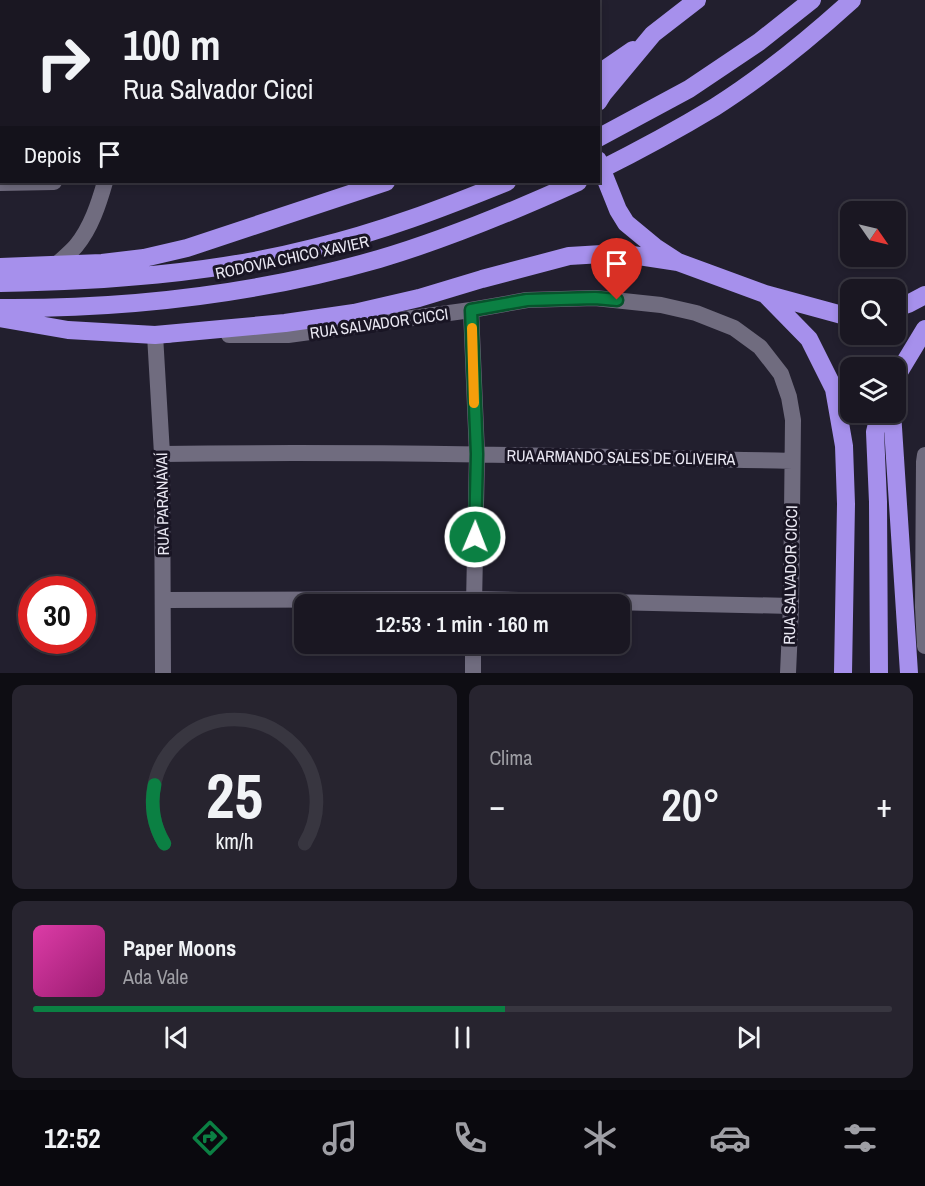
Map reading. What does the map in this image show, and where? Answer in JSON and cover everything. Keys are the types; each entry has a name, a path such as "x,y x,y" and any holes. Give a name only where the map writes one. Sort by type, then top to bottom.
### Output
{"highway":[{"path":"600,73 697,0"},
{"path":"604,135 650,111 708,76 759,42 813,0"},
{"path":"600,170 716,106 803,44 852,0"},
{"path":"600,99 654,34"},
{"path":"600,165 618,210 626,223 655,247 678,262"},
{"path":"0,267 102,263 144,258 187,248 383,183"},
{"name":"RODOVIA CHICO XAVIER","path":"0,283 111,278 238,264 353,238 413,219 504,183"},
{"name":"RODOVIA CHICO XAVIER","path":"0,308 180,298 319,274 380,259 441,238 576,183"},
{"path":"0,318 68,330 155,335 285,323 354,313 419,298 569,256 619,253 678,262 765,294 840,314"},
{"path":"765,294 809,339 834,389 844,446 846,504 843,673"},
{"path":"906,305 925,296"},
{"path":"906,360 925,329"},
{"path":"877,423 875,432 878,502 879,673"},
{"path":"893,423 909,673"}],"street":[{"path":"56,265 76,246 87,229 105,183"},
{"name":"RUA SALVADOR CICCI","path":"155,335 288,335 527,300 595,298 662,305 696,313 734,328 760,347 781,374 789,397 793,420 788,673"},
{"path":"471,310 477,454 474,594"},
{"name":"RUA PARANÁVAÍ","path":"155,335 162,454 163,673"},
{"name":"RUA ARMANDO SALES DE OLIVEIRA","path":"162,454 292,452 477,454 792,461"},
{"path":"925,460 925,646"},
{"path":"163,600 294,601"},
{"path":"630,604 791,606"},
{"path":"473,654 473,673"}],"slow traffic":[{"path":"472,328 474,403"}],"route":[{"path":"475,537 477,454 471,310 527,300 595,298 617,300"}]}
